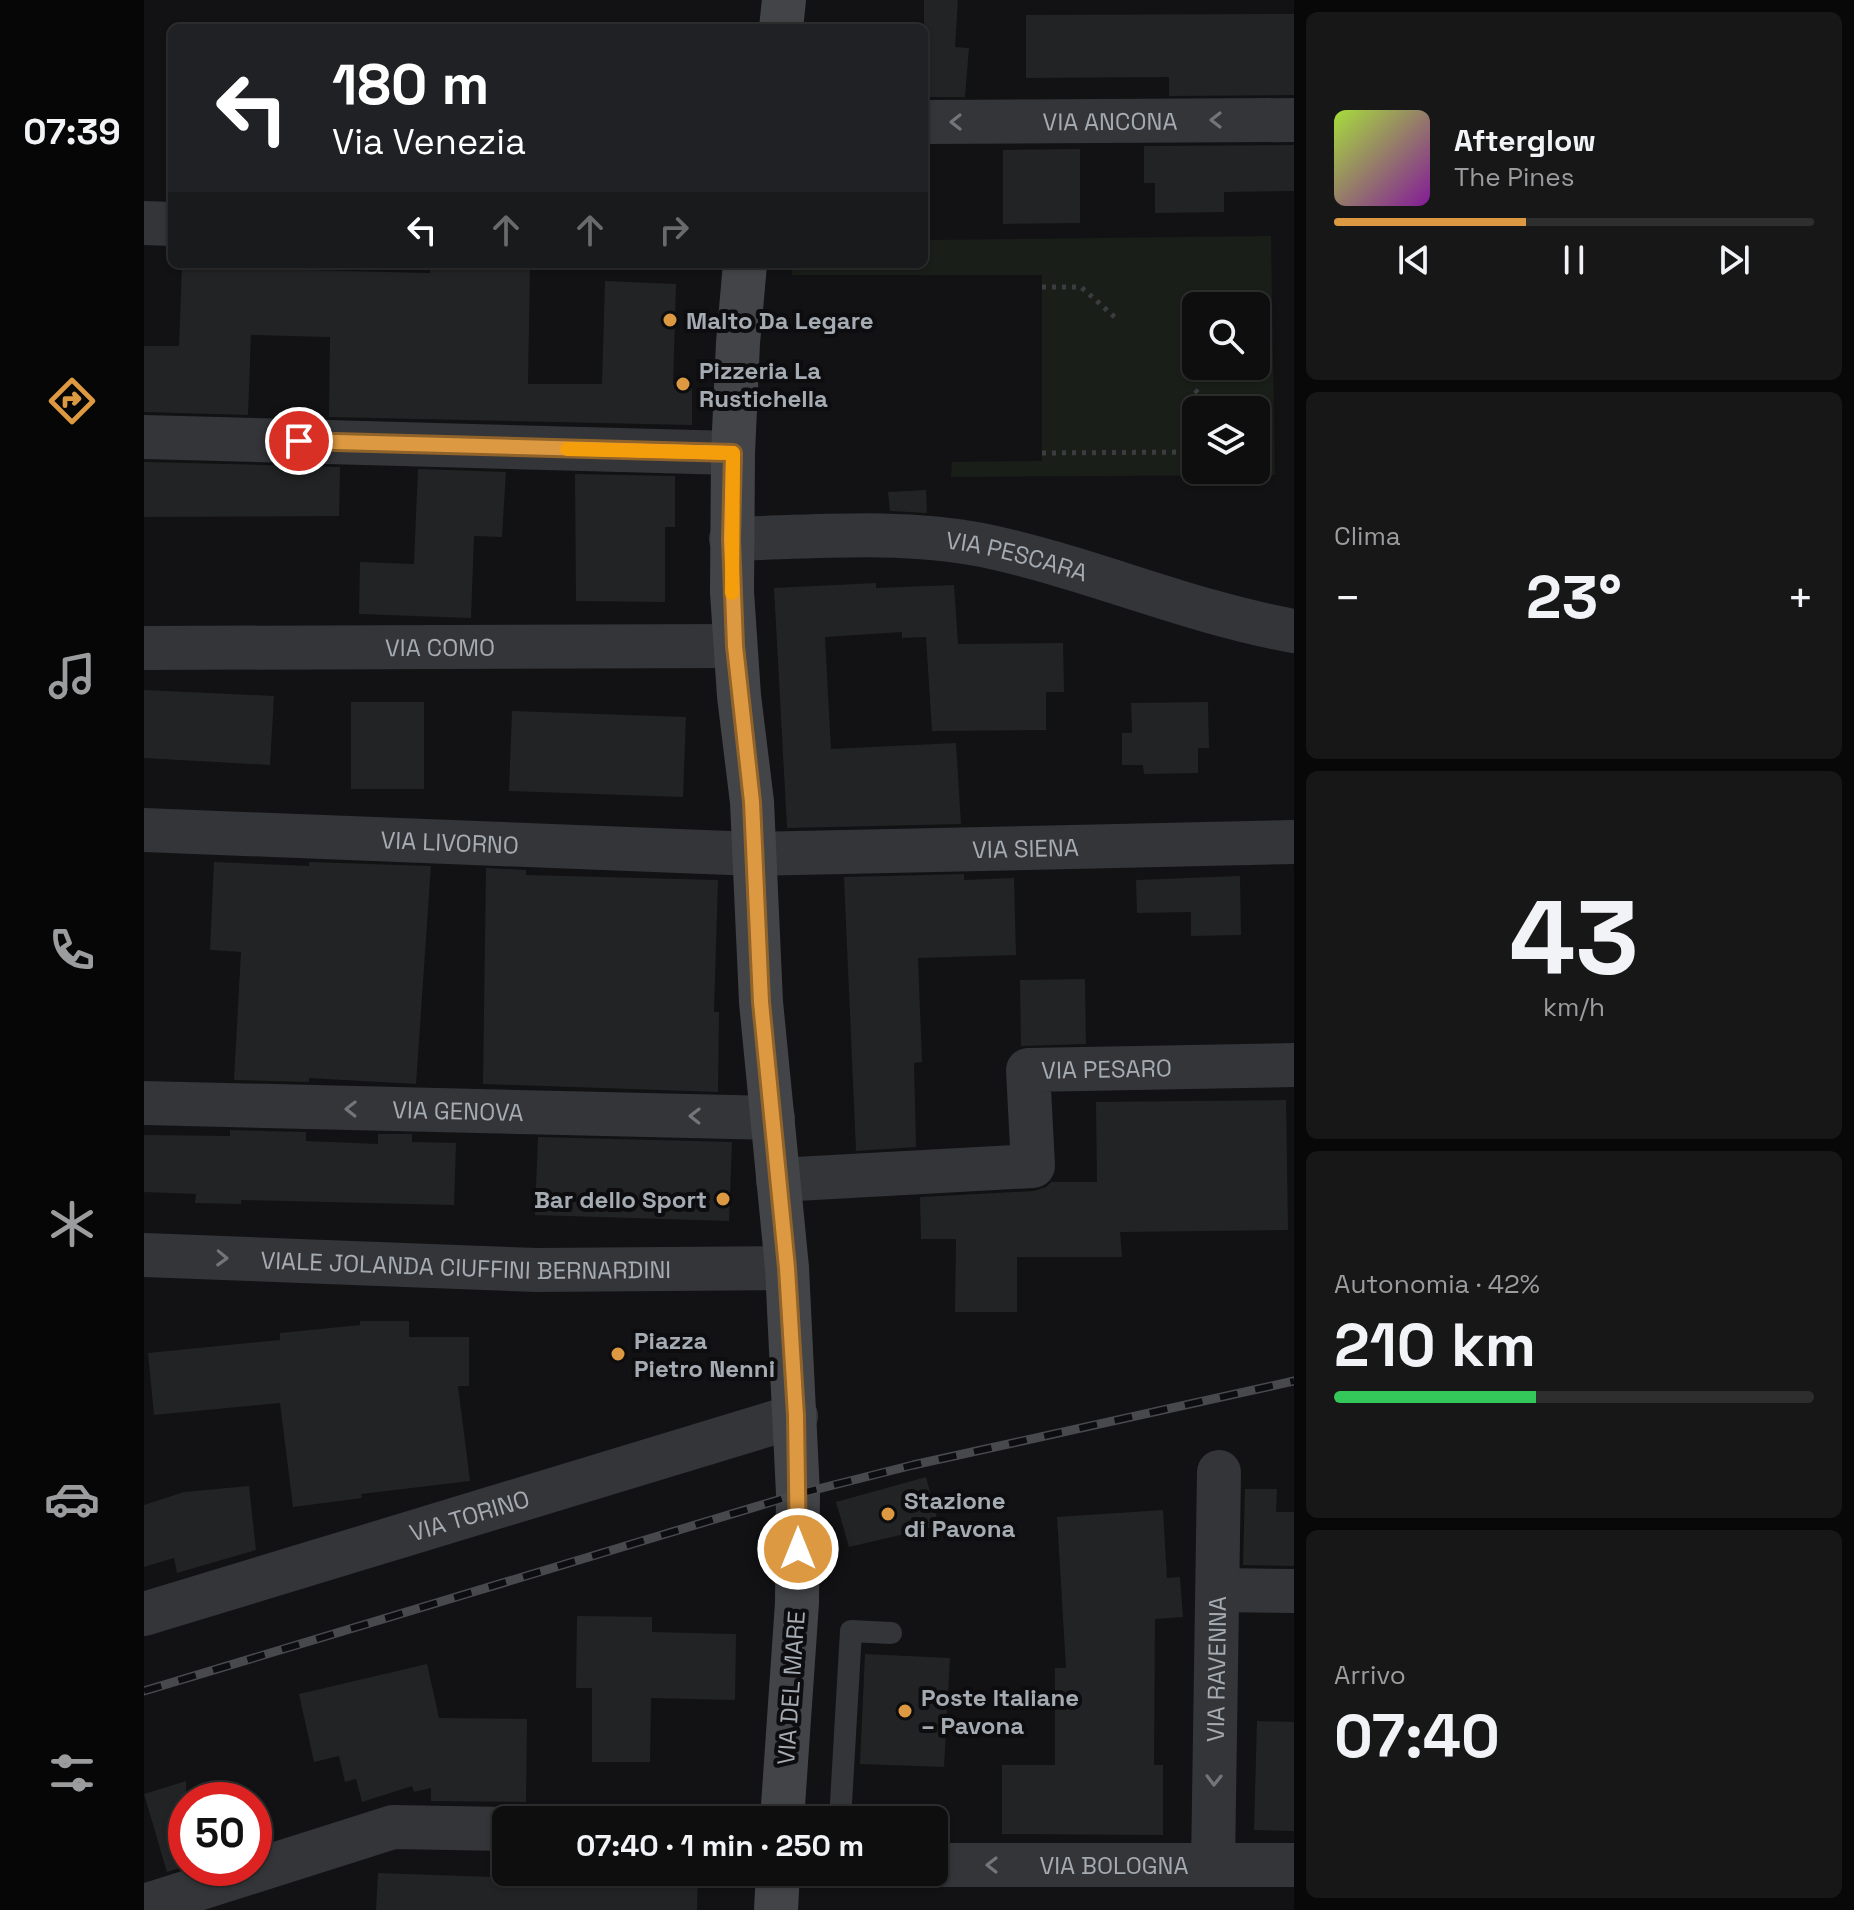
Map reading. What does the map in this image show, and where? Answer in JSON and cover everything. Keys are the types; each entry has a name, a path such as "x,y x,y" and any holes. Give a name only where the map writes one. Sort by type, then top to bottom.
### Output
{"main road":[{"path":"781,24 784,0"},
{"name":"VIA DEL MARE","path":"745,268 733,453 731,539 735,646 755,854 761,1002 787,1268 796,1416 797,1603 783,1806"},
{"path":"776,1910 777,1886"}],"street":[{"name":"VIA ANCONA","path":"928,122 1294,120"},
{"path":"144,223 168,224"},
{"path":"144,437 733,453"},
{"name":"VIA PESCARA","path":"731,539 908,538 980,545 1249,623 1294,631"},
{"name":"VIA COMO","path":"144,648 735,646"},
{"name":"VIA LIVORNO","path":"144,830 755,854"},
{"name":"VIA SIENA","path":"755,854 1294,842"},
{"name":"VIA PESARO","path":"778,1180 1033,1166 1028,1070 1294,1065"},
{"name":"VIA GENOVA","path":"144,1103 773,1118"},
{"name":"VIALE JOLANDA CIUFFINI BERNARDINI","path":"144,1255 537,1270 787,1268"},
{"name":"VIA TORINO","path":"144,1614 796,1416"},
{"name":"VIA RAVENNA","path":"1213,1865 1219,1472"},
{"path":"1218,1590 1294,1591"},
{"path":"144,1906 393,1827 492,1829"},
{"name":"VIA BOLOGNA","path":"948,1865 1294,1865"}],"lane":[{"path":"841,1806 851,1631 891,1633"}],"path":[{"path":"1042,287 1081,287 1118,320"},
{"path":"1195,390 1201,396"},
{"path":"1042,453 1182,452"}],"shaded area":[{"path":"1271,236 1275,475 1270,475 1270,396 1182,396 1182,476 951,477 952,462 1042,461 1042,275 792,275 793,268 928,268 928,240"}],"building":[{"path":"924,0 958,0 955,47 969,48 965,97 928,97 928,24 924,24"},
{"path":"1294,14 1294,95 1169,96 1169,77 1026,78 1026,15"},
{"path":"1294,145 1294,191 1224,192 1224,212 1155,213 1155,183 1144,183 1144,146"},
{"path":"1080,149 1080,223 1003,224 1003,150"},
{"path":"182,268 430,273 430,268 530,268 528,384 602,384 605,281 676,284 673,385 692,385 692,425 329,417 330,337 251,335 248,415 144,412 144,346 179,346"},
{"path":"144,462 340,467 339,516 144,517"},
{"path":"418,469 506,472 502,537 474,536 471,618 359,614 360,562 414,564"},
{"path":"575,474 675,476 675,527 665,527 665,602 576,601"},
{"path":"926,490 927,513 890,511 888,492"},
{"path":"876,583 876,588 954,585 958,644 1063,643 1064,692 1046,692 1046,730 932,731 926,637 902,638 902,632 825,637 831,749 956,743 961,824 787,828 774,588"},
{"path":"144,690 274,696 270,765 144,758"},
{"path":"351,702 424,702 424,789 351,789"},
{"path":"1208,702 1209,748 1198,748 1198,773 1144,774 1143,765 1122,765 1122,733 1132,733 1131,703"},
{"path":"512,711 686,717 683,797 509,791"},
{"path":"214,862 431,866 416,1084 309,1078 309,1082 234,1080 241,952 210,950"},
{"path":"486,868 526,870 526,875 718,880 714,1012 719,1012 718,1092 483,1084"},
{"path":"964,874 964,880 1014,878 1016,955 918,958 922,1062 914,1063 916,1147 856,1151 844,877"},
{"path":"1240,876 1241,935 1191,936 1191,912 1137,913 1136,880"},
{"path":"1085,979 1086,1044 1021,1046 1020,980"},
{"path":"1286,1100 1288,1230 1120,1232 1122,1257 1017,1257 1017,1312 955,1312 956,1239 921,1239 920,1197 1034,1191 1051,1182 1097,1182 1096,1102"},
{"path":"230,1130 306,1132 306,1141 378,1144 378,1134 412,1134 412,1142 456,1143 454,1205 241,1200 241,1204 195,1203 196,1194 144,1192 144,1135 230,1136"},
{"path":"538,1137 732,1142 729,1221 535,1215"},
{"path":"360,1321 409,1321 409,1337 469,1337 469,1386 458,1386 470,1481 361,1494 362,1498 293,1507 280,1403 154,1415 148,1353 280,1340 280,1333 360,1325"},
{"name":"Stazione di Pavona","path":"926,1477 939,1526 849,1547 836,1502"},
{"path":"249,1486 256,1550 177,1573 174,1558 144,1567 144,1505 184,1492"},
{"path":"1245,1489 1277,1489 1276,1512 1294,1512 1294,1566 1243,1565"},
{"path":"1163,1510 1167,1578 1180,1577 1183,1617 1155,1619 1154,1765 1163,1765 1163,1835 1002,1834 1002,1765 1055,1765 1055,1668 1066,1668 1057,1517"},
{"path":"577,1616 652,1617 652,1632 736,1634 735,1700 651,1698 650,1762 592,1762 592,1688 576,1688"},
{"name":"Poste Italiane – Pavona","path":"865,1654 950,1658 944,1767 860,1764"},
{"path":"427,1664 439,1718 527,1719 526,1802 431,1801 431,1788 414,1792 412,1786 362,1802 356,1779 345,1782 339,1756 314,1762 299,1694"},
{"path":"1257,1721 1294,1722 1294,1831 1254,1830"},
{"path":"168,1787 167,1872 144,1794"},
{"path":"378,1873 492,1877 492,1886 698,1886 697,1910 376,1910"}],"railway":[{"path":"144,1691 798,1494 913,1465 1294,1381"}],"slow traffic":[{"path":"567,449 733,453 732,593"}],"place":[{"name":"Malto Da Legare","path":"670,320"},
{"name":"Pizzeria La Rustichella","path":"683,384"},
{"name":"Bar dello Sport","path":"723,1199"},
{"name":"Piazza Pietro Nenni","path":"618,1354"},
{"name":"Stazione di Pavona","path":"888,1514"},
{"name":"Poste Italiane – Pavona","path":"905,1711"}],"route":[{"path":"299,441 733,453 731,539 735,646 752,802 761,1002 787,1268 796,1416 798,1549"}]}
